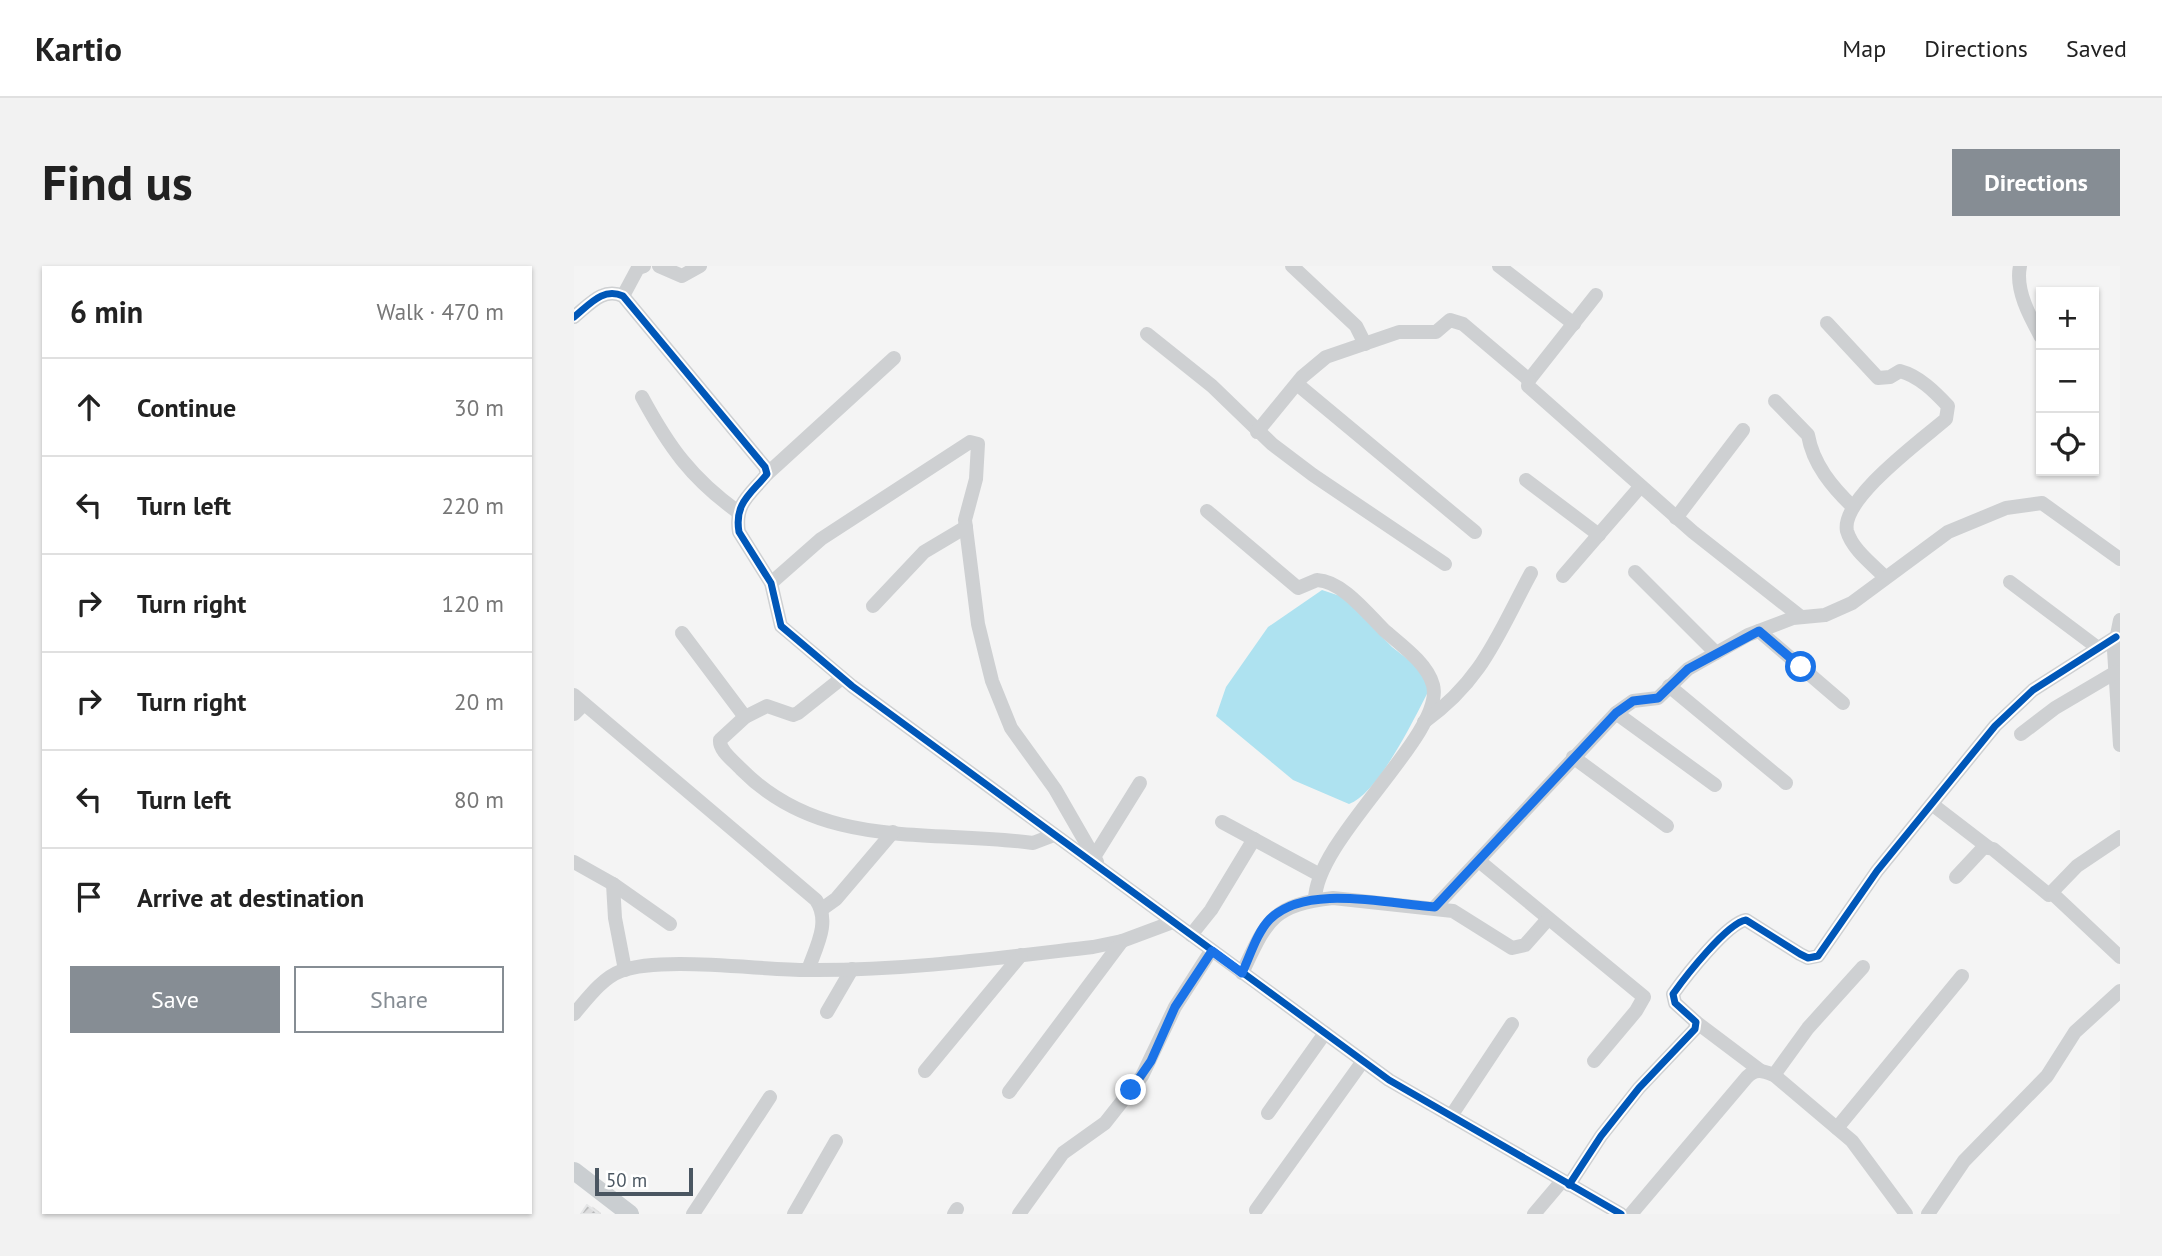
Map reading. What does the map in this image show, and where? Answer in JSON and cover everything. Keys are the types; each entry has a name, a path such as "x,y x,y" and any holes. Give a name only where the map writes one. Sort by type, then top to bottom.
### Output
{"main road":[{"path":"574,1171 630,1214"}],"street":[{"path":"623,296 630,280 644,266"},
{"path":"659,266 682,276 700,266"},
{"path":"1292,266 1356,326 1365,344"},
{"path":"1499,266 1574,324"},
{"path":"2020,266 2021,290 2028,314 2036,328"},
{"path":"574,317 605,293 613,292 623,296 753,450 767,474"},
{"path":"1528,380 1597,295"},
{"path":"1257,432 1297,384 1325,357 1399,332 1436,332 1450,320 1457,321 1528,380 1531,391 1676,518 1801,617"},
{"path":"1826,323 1878,378 1890,377 1900,371 1907,373 1930,388 1948,406 1946,419 1881,476 1853,507 1847,519 1850,538 1885,577"},
{"path":"1147,334 1227,400 1257,432 1313,475 1445,564"},
{"path":"894,358 767,474 741,502 738,512 739,532 771,583 780,626 842,678 1054,835 1098,863 1173,922 1388,1080 1621,1214"},
{"path":"1297,384 1475,532"},
{"path":"642,397 668,444 697,480 738,512"},
{"path":"1775,401 1808,435 1809,449 1817,464 1853,507"},
{"path":"1676,518 1743,430"},
{"path":"771,583 821,539 944,458 974,442 978,444 976,479 967,511 966,527 978,624 1001,705 1011,728 1055,789 1098,863"},
{"path":"1526,480 1599,535"},
{"path":"1563,576 1640,487"},
{"path":"1435,907 1616,713 1633,701 1658,698 1688,669 1759,631 1801,617 1836,611 1948,532 2006,508 2033,504 2049,506 2120,559"},
{"path":"1207,511 1298,588 1317,580 1338,587 1415,658 1432,682 1434,695 1424,722 1320,875 1315,888 1315,900"},
{"path":"873,606 924,552 966,527"},
{"path":"1635,572 1716,653"},
{"path":"1424,722 1451,702 1479,671 1531,573"},
{"path":"2010,582 2098,648"},
{"path":"2120,620 2116,637 2120,745"},
{"path":"1759,631 1843,702"},
{"path":"682,633 745,717"},
{"path":"1906,1214 1852,1141 1768,1073 1696,1022 1675,1003 1673,994 1737,923 1749,921 1800,954 1808,958 1818,956 1877,871 2015,705 2033,690 2116,637"},
{"path":"2021,734 2055,708 2116,672"},
{"path":"842,678 798,713 793,715 767,706 745,717 732,727 719,745 754,782 812,818 893,832 1033,843 1054,835"},
{"path":"1669,686 1786,783"},
{"path":"578,704 816,900 822,909 822,929 808,970"},
{"path":"1616,713 1715,785"},
{"path":"1573,757 1667,825"},
{"path":"1098,863 1140,783"},
{"path":"1933,805 2046,894 2053,894 2120,957"},
{"path":"1222,822 1320,875"},
{"path":"822,909 836,899 893,832"},
{"path":"2053,894 2077,866 2120,837"},
{"path":"1191,935 1211,909 1254,839"},
{"path":"1956,877 1979,850 1989,848"},
{"path":"1479,861 1644,997 1636,1011 1594,1061"},
{"path":"574,862 613,884 670,925"},
{"path":"613,884 615,918 625,970"},
{"path":"1242,973 1270,919 1287,908 1315,900 1333,898 1435,907 1464,917 1511,948 1525,945 1548,919"},
{"path":"574,1014 607,979 625,970 662,965 852,969 1021,956 1122,941 1173,922"},
{"path":"1009,1092 1122,941"},
{"path":"1019,1214 1063,1153 1105,1123 1142,1076 1175,1007 1212,951"},
{"path":"925,1070 1021,956"},
{"path":"1768,1073 1863,967"},
{"path":"827,1012 852,969"},
{"path":"1837,1128 1962,976"},
{"path":"1928,1214 1964,1161 2047,1076 2075,1032 2120,991"},
{"path":"1534,1214 1565,1183 1640,1088 1695,1029 1696,1022"},
{"path":"1451,1116 1512,1024"},
{"path":"1268,1113 1325,1033"},
{"path":"1256,1210 1363,1061"},
{"path":"1631,1214 1747,1077 1753,1072 1768,1073"},
{"path":"693,1214 770,1097"},
{"path":"794,1214 836,1141"}],"water":[{"path":"1322,590 1340,596 1354,608 1392,647 1419,668 1430,688 1384,770 1360,797 1349,804 1293,780 1216,716 1226,687 1268,627"}],"building":[{"path":"587,1205 599,1214 581,1214"}],"cycle path":[{"path":"574,317 603,295 623,296 765,467 767,474 741,506 739,532 771,583 781,626 852,686 1389,1080 1621,1214"},
{"path":"1569,1185 1601,1136 1639,1088 1695,1029 1696,1022 1675,1003 1673,994 1718,940 1728,930 1746,920 1800,954 1808,958 1818,956 1877,871 1995,726 2033,690 2116,637"}],"route":[{"path":"1131,1090 1151,1061 1175,1007 1212,951 1242,973 1270,919 1287,908 1315,900 1333,898 1435,907 1580,749 1628,704 1658,698 1688,669 1759,631 1801,667"}]}
